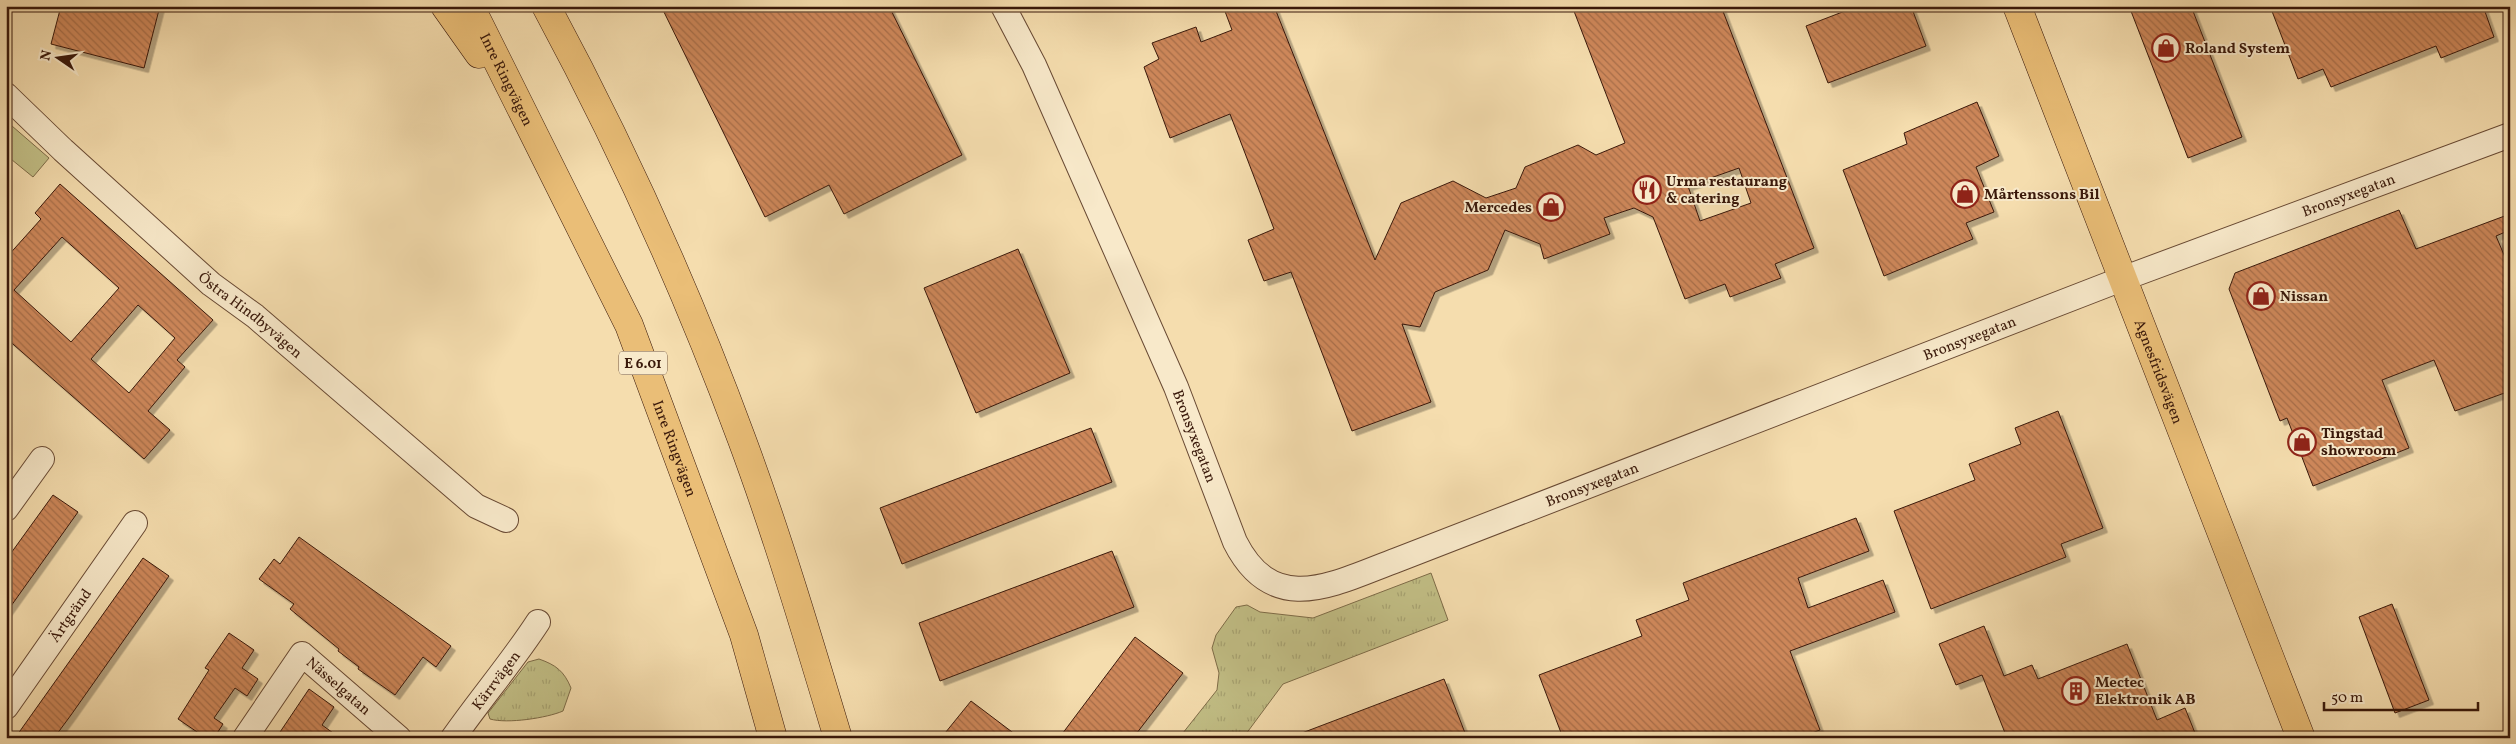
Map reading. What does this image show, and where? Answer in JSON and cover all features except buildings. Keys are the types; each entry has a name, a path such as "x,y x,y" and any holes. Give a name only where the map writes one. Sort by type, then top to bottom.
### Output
{"main road":[{"path":"445,6 533,132"},
{"name":"Inre Ringvägen","path":"470,6 629,325 744,635 773,738"},
{"path":"546,6 580,70 624,162 706,347 742,440 770,521 838,738"},
{"name":"Agnesfridsvägen","path":"2017,6 2301,738"}],"street":[{"name":"Bronsyxegatan","path":"1003,6 1034,65 1172,378 1235,542 1245,561 1258,575 1276,585 1313,590 1352,577 2122,279 2510,135"},
{"name":"Östra Hindbyvägen","path":"6,95 63,150 210,284 255,316 476,506 506,520"},
{"path":"6,509 42,459"},
{"name":"Ärtgränd","path":"6,707 135,523"},
{"name":"Kärrvägen","path":"453,738 487,689 518,653 538,622"},
{"name":"Nässelgatan","path":"245,738 302,654 399,738"}],"green space":[{"path":"12,126 49,158 33,177 6,155 6,133"},
{"path":"1431,573 1448,620 1283,684 1243,738 1179,738 1217,690 1219,673 1212,648 1216,635 1236,607 1247,605 1260,612 1313,618"},
{"path":"539,659 559,669 571,688 563,711 527,720 506,721 490,719 488,713 528,662"}],"place":[{"name":"Roland System","path":"2166,48"},
{"name":"Urma restaurang & catering","path":"1647,190"},
{"name":"Mårtenssons Bil","path":"1965,194"},
{"name":"Mercedes","path":"1551,207"},
{"name":"Nissan","path":"2261,296"},
{"name":"Tingstad showroom","path":"2302,442"},
{"name":"Mectec Elektronik AB","path":"2076,691"}]}
